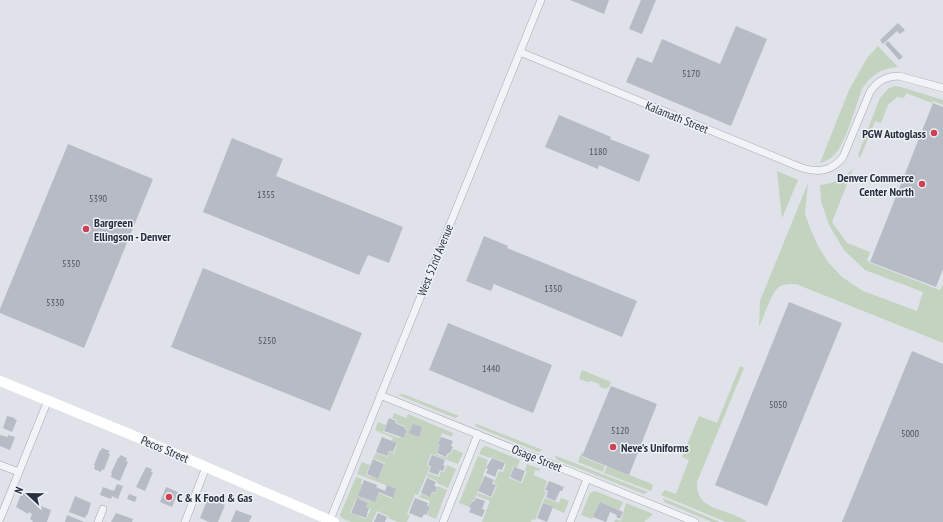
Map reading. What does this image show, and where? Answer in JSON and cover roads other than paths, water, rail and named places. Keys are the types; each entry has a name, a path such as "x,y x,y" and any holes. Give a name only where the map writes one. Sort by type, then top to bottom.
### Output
{"main road":[{"name":"Pecos Street","path":"0,381 332,521"}],"street":[{"name":"West 52nd Avenue","path":"332,521 380,395 541,0"},
{"name":"Kalamath Street","path":"520,52 802,168 818,171 825,171 835,166 846,152 870,92 878,82 887,77 899,76 943,88"},
{"name":"Osage Street","path":"380,395 692,521"},
{"path":"0,519 48,400"},
{"path":"443,522 478,434"},
{"path":"0,465 19,472"},
{"path":"185,522 206,467"},
{"path":"570,522 587,478"},
{"path":"98,522 103,509"}],"place":[{"name":"PGW Autoglass","path":"934,133"},
{"name":"Denver Commerce Center North","path":"922,184"},
{"name":"Bargreen Ellingson - Denver","path":"86,229"},
{"name":"Neve's Uniforms","path":"613,447"},
{"name":"C & K Food & Gas","path":"169,497"}]}
